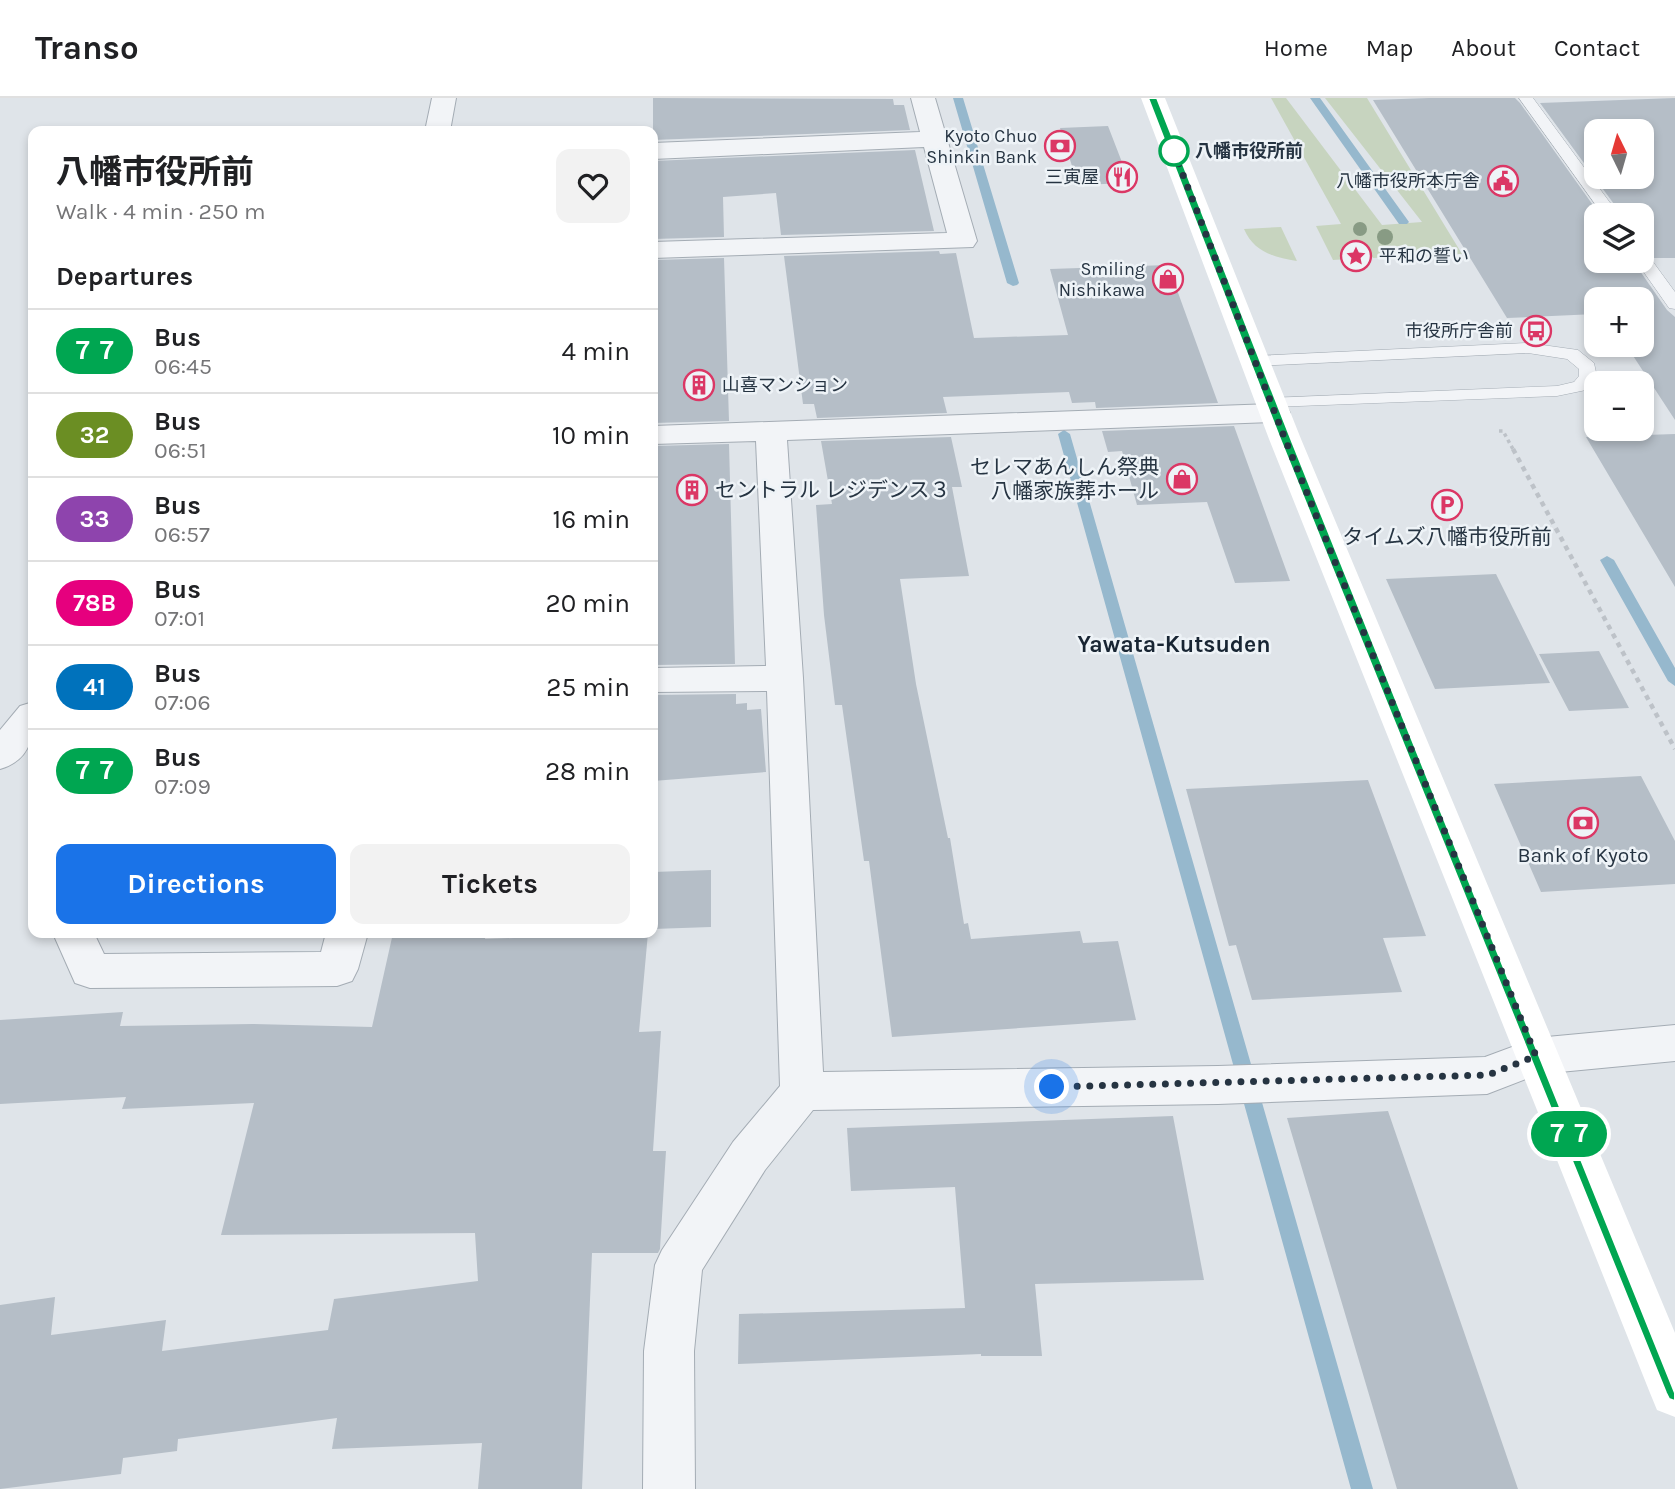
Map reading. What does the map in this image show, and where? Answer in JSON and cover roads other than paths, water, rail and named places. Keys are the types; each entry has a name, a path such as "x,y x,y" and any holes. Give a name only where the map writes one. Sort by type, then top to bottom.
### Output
{"main road":[{"path":"1153,98 1274,407 1675,1393"}],"street":[{"path":"439,126 444,98"},
{"path":"658,250 962,241 923,98"},
{"path":"658,151 935,139"},
{"path":"658,435 1274,407"},
{"path":"669,1489 669,1351 680,1265 749,1156 802,1091 785,678 771,431"},
{"path":"658,680 785,678"},
{"path":"0,755 28,722"},
{"path":"76,938 90,971 337,969 346,938"},
{"path":"802,1091 1218,1085 1488,1075 1536,1056 1675,1043"}],"lane":[{"path":"1526,98 1602,203"},
{"path":"1653,273 1675,304"},
{"path":"1256,361 1528,348 1572,354 1588,367 1588,377 1580,386 1557,391 1274,407"}],"waterway":[{"path":"958,98 1013,283"},
{"path":"1315,98 1403,222"},
{"path":"1064,434 1362,1489"},
{"path":"1607,560 1675,681"}],"place":[{"name":"Kyoto Chuo Shinkin Bank","path":"1060,146"},
{"name":"八幡市役所前","path":"1174,151"},
{"name":"三寅屋","path":"1122,177"},
{"name":"八幡市役所本庁舎","path":"1503,181"},
{"name":"平和の誓い","path":"1356,256"},
{"name":"Smiling Nishikawa","path":"1168,279"},
{"name":"市役所庁舎前","path":"1536,331"},
{"name":"山喜マンション","path":"699,385"},
{"name":"セレマあんしん祭典 八幡家族葬ホール","path":"1182,479"},
{"name":"セントラル レジデンス３","path":"692,490"},
{"name":"タイムズ八幡市役所前","path":"1447,505"},
{"name":"Bank of Kyoto","path":"1583,823"}],"district":[{"name":"Yawata-Kutsuden","path":"1174,644"}]}
